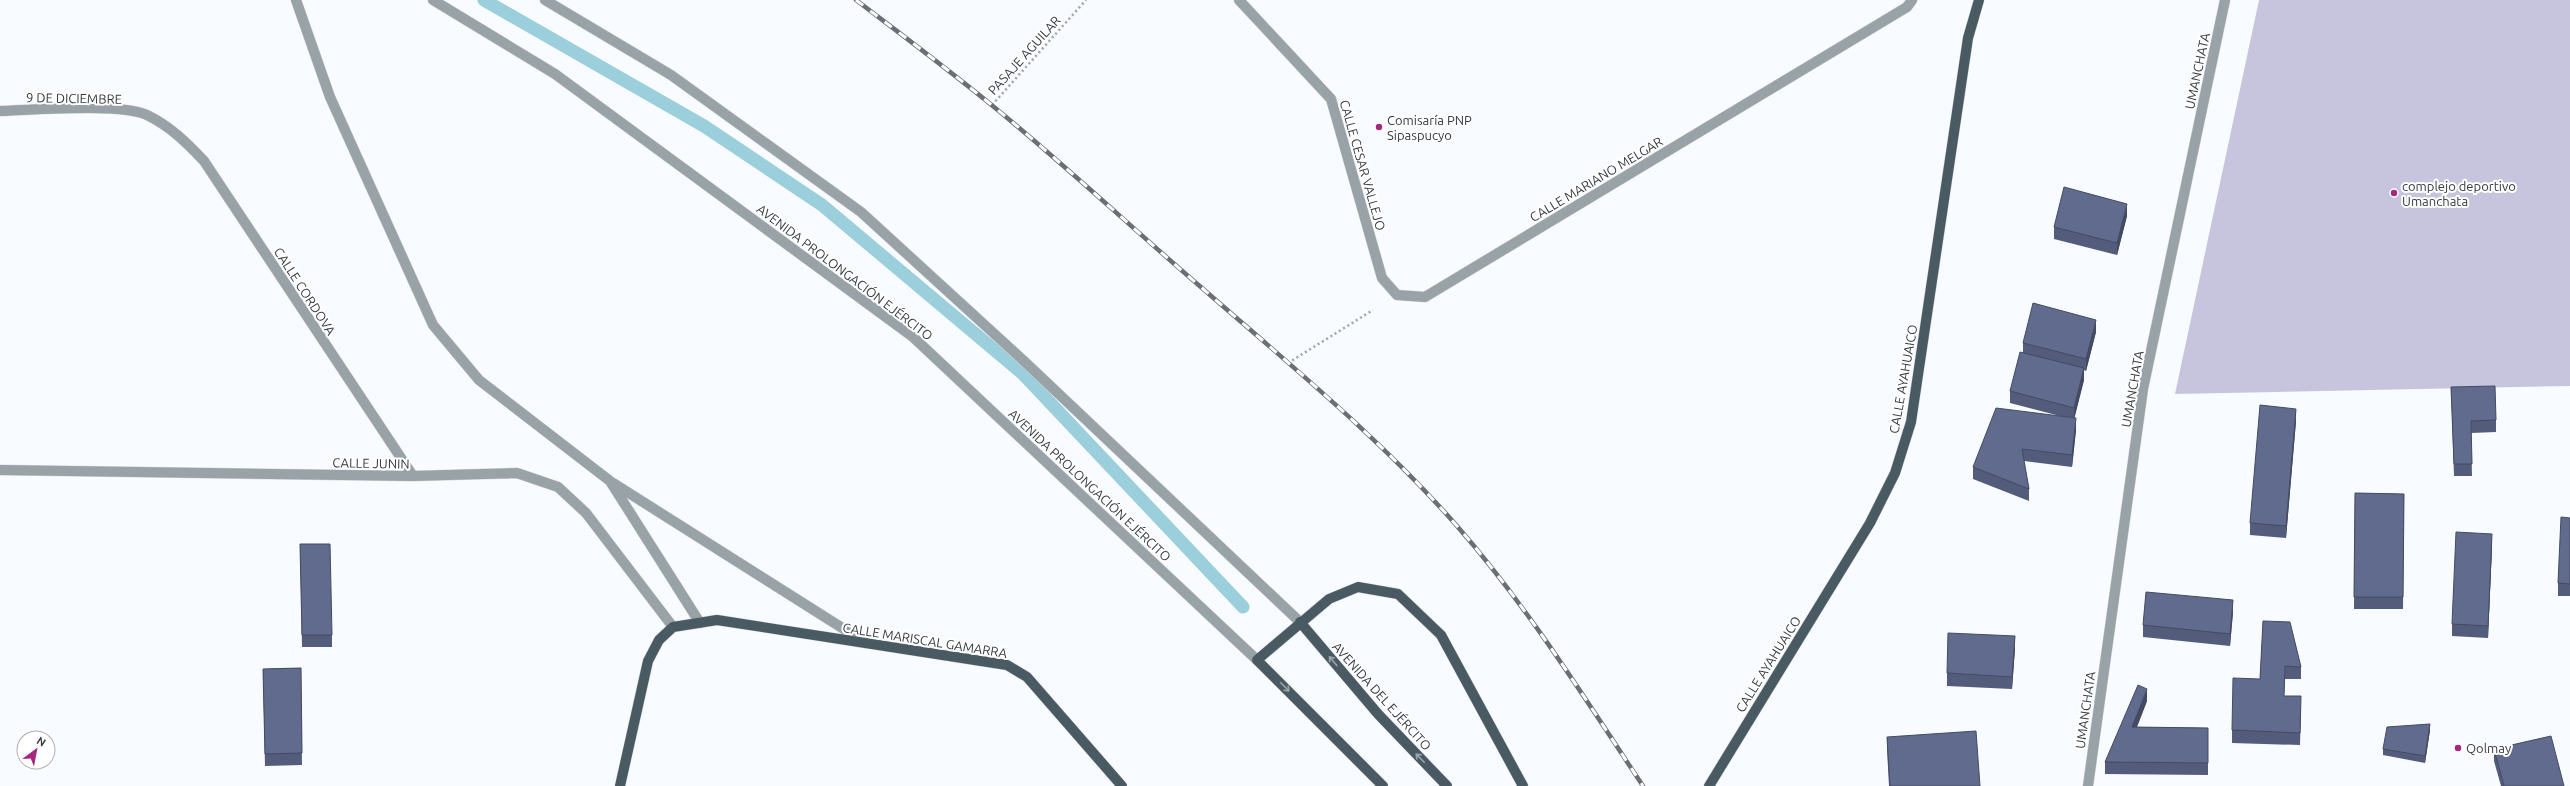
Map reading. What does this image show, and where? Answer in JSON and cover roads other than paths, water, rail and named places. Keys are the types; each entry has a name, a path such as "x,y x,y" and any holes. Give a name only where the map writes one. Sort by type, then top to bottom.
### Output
{"main road":[{"name":"CALLE AYAHUAICO","path":"1709,786 1870,523 1895,473 1912,422 1968,38 1979,0"},
{"path":"1383,786 1257,660 1329,599 1358,587 1398,594 1441,635 1523,786"},
{"name":"CALLE MARISCAL GAMARRA","path":"674,627 717,620 1007,665 1026,677 1122,786"},
{"name":"AVENIDA DEL EJÉRCITO","path":"1300,622 1378,714 1447,786"},
{"path":"620,786 648,660 659,640 674,627"}],"street":[{"path":"296,0 330,97 433,325 479,380 610,481 866,643"},
{"name":"AVENIDA PROLONGACIÓN EJÉRCITO","path":"433,0 555,74 913,336 1257,660"},
{"path":"545,0 671,75 861,212 1025,362 1300,622"},
{"name":"CALLE CESAR VALLEJO","path":"1239,0 1331,99 1382,278 1397,295"},
{"name":"CALLE MARIANO MELGAR","path":"1397,295 1425,297 1907,8 1912,0"},
{"name":"UMANCHATA","path":"2088,786 2143,389 2225,0"},
{"name":"9 DE DICIEMBRE","path":"0,111 113,109 146,115 168,127"},
{"name":"CALLE CORDOVA","path":"168,127 204,161 413,476"},
{"name":"CALLE JUNIN","path":"0,470 413,476 517,473 558,487 586,513 674,627"},
{"path":"610,481 700,623"}],"waterway":[{"path":"484,0 704,126 822,205 1023,374 1243,607"}],"railway":[{"path":"856,0 960,80 1047,151 1333,402 1397,462 1428,494 1483,556 1531,620 1577,686 1643,786"}],"place":[{"name":"Comisaría PNP Sipaspucyo","path":"1379,127"},
{"name":"complejo deportivo Umanchata","path":"2394,193"},
{"name":"Qolmay","path":"2458,748"}]}
